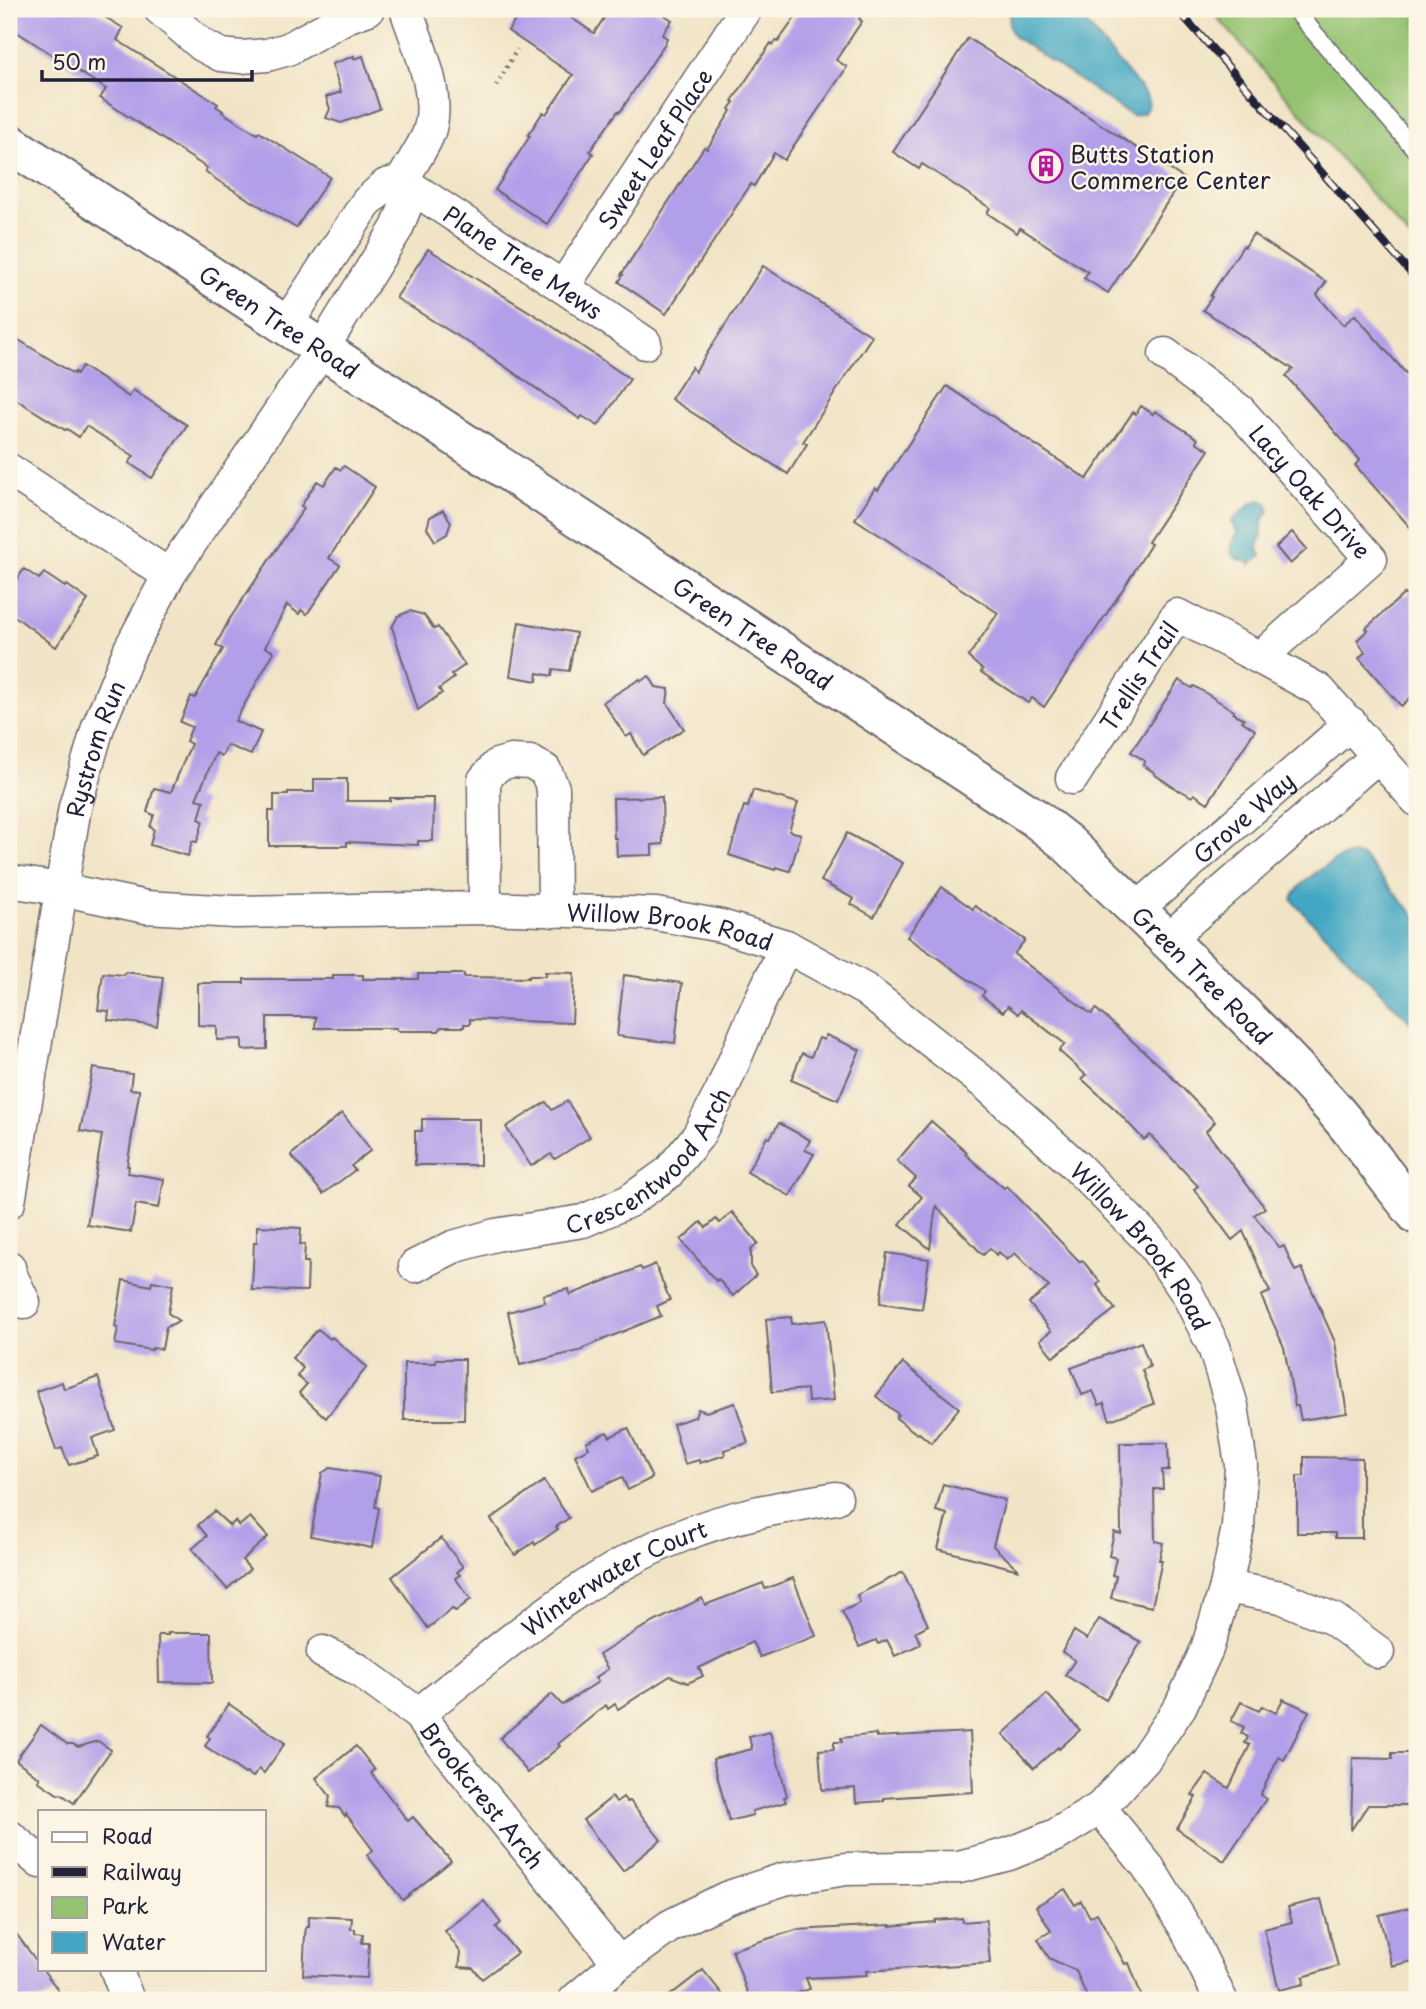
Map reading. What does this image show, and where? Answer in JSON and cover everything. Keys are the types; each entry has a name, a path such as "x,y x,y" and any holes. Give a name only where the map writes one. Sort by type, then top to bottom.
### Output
{"street":[{"path":"160,9 202,45 221,55 241,57 267,55 288,49 346,17 368,9"},
{"path":"286,325 367,202 386,185 402,181 428,135 433,112 431,89 407,9"},
{"name":"Sweet Leaf Place","path":"563,287 746,9"},
{"name":"Green Tree Road","path":"9,143 1035,818 1067,843 1260,1031 1333,1109 1417,1215"},
{"name":"Plane Tree Mews","path":"402,181 645,343"},
{"name":"Rystrom Run","path":"9,1202 75,807 99,727 130,649 169,575 322,349 397,228 406,205 402,181"},
{"name":"Lacy Oak Drive","path":"1165,354 1240,411 1371,559 1260,658"},
{"path":"9,470 169,575"},
{"name":"Trellis Trail","path":"1072,778 1177,615 1260,658"},
{"path":"1260,658 1320,690 1417,800"},
{"name":"Grove Way","path":"1136,910 1351,723"},
{"name":"Grove Way","path":"1167,940 1379,755"},
{"path":"485,908 484,780 497,765 512,761 530,762 545,771 553,788 554,911"},
{"name":"Willow Brook Road","path":"9,881 146,907 235,912 485,908 656,914 721,926 786,946 866,990 988,1086 1076,1166 1151,1242 1187,1293 1214,1347 1232,1406 1241,1465 1238,1527 1226,1587 1207,1649 1180,1707 1144,1760 1100,1808 1056,1835 1009,1854 959,1867 846,1869 784,1879 726,1898 670,1926 619,1963 575,2000"},
{"name":"Crescentwood Arch","path":"415,1266 453,1247 495,1235 583,1221 629,1201 668,1172 698,1136 721,1092 786,946"},
{"path":"9,1267 24,1302"},
{"name":"Winterwater Court","path":"418,1714 543,1616 608,1571 681,1536 756,1511 836,1498"},
{"path":"1226,1587 1281,1597 1333,1619 1378,1652"},
{"name":"Brookcrest Arch","path":"323,1652 357,1669 418,1714 619,1963"},
{"path":"1100,1808 1148,1867 1188,1932 1221,2000"},
{"path":"9,1836 38,1860"},
{"path":"116,1970 128,2000"}],"lane":[{"path":"1294,9 1417,152"}],"path":[{"path":"496,86 517,49"}],"green space":[{"path":"1210,9 1417,9 1417,246"}],"water":[{"path":"1013,9 1074,9 1146,95 1149,104 1144,113 1132,116 1015,37 1009,23"},
{"path":"1261,500 1268,504 1269,511 1262,522 1258,548 1261,556 1250,565 1249,562 1236,558 1231,552 1237,532 1232,521 1253,502"},
{"path":"1351,854 1363,857 1417,918 1417,1029 1292,899 1301,885 1317,872 1335,860"}],"building":[{"path":"9,9 92,9 123,28 117,40 218,104 216,106 222,112 330,177 296,228 217,180 205,171 207,168 100,98 106,89 9,27"},
{"path":"523,9 558,9 594,33 610,9 655,9 672,20 662,35 667,38 665,43 620,112 618,111 590,151 593,154 547,224 495,190 543,112 546,114 573,75 508,31"},
{"path":"801,9 866,9 859,19 862,21 836,60 847,67 784,160 774,153 754,186 751,184 666,314 619,282 621,275 704,147 707,149 731,111 729,109 734,102 732,101 771,43 773,45 778,42"},
{"name":"Butts Station Commerce Center","path":"968,38 1183,178 1108,293 1084,278 1088,272 1020,228 1017,233 987,213 990,208 922,164 919,169 893,152"},
{"path":"354,56 354,59 363,56 380,109 341,123 326,118 330,109 326,97 341,92 332,64"},
{"path":"1253,234 1326,282 1317,295 1343,325 1355,315 1417,386 1417,535 1355,465 1360,460 1286,376 1293,369 1203,310"},
{"path":"428,249 543,320 630,379 598,426 582,416 580,419 487,354 396,298"},
{"path":"763,266 872,336 803,442 807,444 788,474 671,399 692,367 695,372"},
{"path":"9,334 74,374 77,374 82,366 129,397 133,390 187,425 152,478 129,463 134,456 86,426 79,437 9,395"},
{"path":"947,386 1087,479 1133,412 1136,414 1141,406 1153,414 1155,411 1198,439 1196,442 1209,450 1148,542 1151,544 1125,586 1044,707 1032,698 1028,703 981,672 983,670 968,657 998,613 855,519 875,488 878,490"},
{"path":"344,466 375,487 329,558 340,565 307,614 301,610 299,614 287,605 265,647 274,652 235,721 261,732 251,755 227,745 222,756 216,753 196,799 204,801 199,819 203,821 197,842 192,841 188,856 150,845 154,829 150,827 154,815 147,812 154,788 171,792 191,744 186,741 192,727 180,722 191,696 195,698 223,649 216,645 229,620 304,508 301,506 317,481 324,485 336,467 341,470"},
{"path":"443,510 451,522 447,534 435,541 427,528 430,517"},
{"path":"1292,532 1307,549 1290,564 1276,547"},
{"path":"24,569 39,579 44,573 88,600 56,647 9,612 9,591"},
{"path":"1417,587 1417,692 1401,706 1359,658 1365,652 1357,640 1368,630 1366,628 1404,594 1406,596"},
{"path":"410,611 424,615 434,629 438,627 465,665 451,675 454,678 439,689 442,693 418,710 392,627 398,616"},
{"path":"519,622 576,633 569,671 553,669 552,676 538,673 537,681 510,676"},
{"path":"649,676 656,687 669,689 667,703 684,729 643,755 631,734 626,737 603,702"},
{"path":"1179,680 1192,688 1194,686 1234,711 1233,713 1255,730 1208,803 1194,794 1192,797 1179,791 1154,774 1143,765 1145,761 1131,752"},
{"path":"314,779 347,779 347,801 434,798 433,841 418,841 418,845 347,842 347,846 269,846 269,811 274,811 274,795 314,792"},
{"path":"753,790 798,803 789,831 801,834 790,871 776,867 775,870 729,855 744,806 748,807"},
{"path":"662,797 663,844 652,845 652,855 617,856 613,798"},
{"path":"847,833 903,863 874,917 851,904 854,899 821,881"},
{"path":"942,887 1025,940 1014,954 1091,1014 1096,1009 1165,1070 1215,1122 1206,1131 1265,1208 1254,1215 1280,1248 1284,1246 1295,1271 1302,1268 1335,1342 1347,1413 1301,1420 1298,1406 1295,1406 1284,1347 1261,1296 1270,1292 1243,1231 1232,1240 1194,1189 1198,1186 1150,1135 1144,1140 1082,1079 1086,1075 1059,1051 1065,1044 1021,1010 1018,1014 1008,1006 1003,1012 982,996 985,991 907,937"},
{"path":"125,972 163,977 157,1026 108,1020 109,1011 98,1010 103,973 124,975"},
{"path":"545,972 574,973 572,1023 470,1019 470,1024 464,1024 464,1027 441,1027 439,1031 397,1031 397,1028 315,1028 316,1017 267,1017 267,1049 242,1050 242,1039 217,1040 217,1026 198,1025 198,983 244,983 244,979 333,979 333,975 363,975 363,979 418,979 418,974 528,978 545,976"},
{"path":"624,975 682,983 675,1043 617,1036"},
{"path":"826,1035 860,1050 838,1100 791,1080 802,1053 811,1057 819,1038 824,1040"},
{"path":"93,1068 132,1074 130,1089 139,1090 139,1094 128,1173 164,1179 159,1208 136,1204 131,1232 87,1225 102,1135 80,1131"},
{"path":"567,1101 590,1137 555,1159 551,1154 531,1166 506,1127 546,1102 552,1110"},
{"path":"342,1113 371,1150 351,1166 355,1170 323,1194 291,1155"},
{"path":"422,1119 480,1119 480,1165 415,1165 415,1131 422,1131"},
{"path":"931,1121 1004,1188 1007,1186 1080,1262 1082,1260 1100,1282 1097,1285 1115,1309 1053,1357 1040,1340 1051,1331 1029,1303 1049,1287 1015,1253 1007,1260 999,1252 996,1255 990,1248 983,1255 936,1206 930,1249 900,1224 922,1197 909,1186 916,1178 897,1161"},
{"path":"779,1123 810,1140 805,1150 814,1154 790,1196 747,1172 767,1137 770,1138"},
{"path":"732,1212 758,1243 751,1250 751,1268 756,1275 733,1296 718,1279 716,1281 681,1240 701,1222 706,1228 716,1219 720,1223"},
{"path":"257,1226 301,1228 300,1244 305,1244 304,1262 308,1262 307,1291 252,1290"},
{"path":"887,1253 929,1259 922,1309 880,1303"},
{"path":"655,1264 670,1300 657,1306 661,1316 583,1350 520,1365 508,1312 545,1302 543,1295 569,1289 570,1295 640,1267 642,1270"},
{"path":"123,1280 151,1286 152,1281 173,1285 168,1313 179,1321 166,1327 162,1349 115,1344 118,1328 115,1327"},
{"path":"791,1317 792,1324 826,1320 834,1400 808,1402 807,1389 772,1392 766,1319"},
{"path":"318,1329 330,1339 332,1337 367,1367 326,1418 299,1393 307,1384 297,1376 303,1368 292,1358"},
{"path":"1141,1342 1150,1367 1142,1370 1154,1404 1110,1420 1104,1403 1099,1405 1093,1391 1082,1395 1071,1368"},
{"path":"436,1359 465,1359 464,1420 404,1420 404,1363 436,1363"},
{"path":"903,1363 959,1408 931,1443 896,1418 898,1414 876,1396"},
{"path":"98,1377 115,1430 92,1438 98,1456 69,1465 62,1448 56,1450 36,1391 62,1382 64,1389"},
{"path":"735,1403 748,1443 724,1450 725,1455 700,1463 699,1460 685,1464 673,1424 695,1417 698,1409 706,1412"},
{"path":"628,1428 652,1478 628,1490 622,1477 592,1491 575,1455 589,1448 586,1442 607,1432 610,1437"},
{"path":"1120,1443 1168,1443 1169,1470 1162,1470 1163,1489 1154,1489 1155,1541 1163,1543 1152,1607 1111,1598 1116,1576 1112,1575 1116,1558 1109,1556 1114,1532 1121,1534"},
{"path":"1304,1457 1362,1458 1362,1538 1335,1538 1335,1533 1297,1533 1297,1476 1304,1476"},
{"path":"330,1468 380,1476 375,1507 379,1508 372,1548 311,1536 322,1473"},
{"path":"544,1481 569,1518 535,1545 534,1542 515,1555 491,1519"},
{"path":"943,1484 1005,1500 993,1546 1019,1570 938,1549 947,1514 936,1511"},
{"path":"214,1511 230,1526 235,1521 239,1526 250,1517 268,1537 242,1560 250,1569 227,1589 192,1549 207,1536 198,1525"},
{"path":"441,1538 463,1567 457,1572 460,1575 455,1578 471,1599 456,1611 452,1609 428,1628 392,1577"},
{"path":"903,1572 928,1625 915,1632 921,1644 895,1656 887,1640 878,1644 876,1640 859,1647 842,1611 860,1603 857,1595"},
{"path":"793,1578 816,1636 760,1657 752,1642 699,1668 703,1676 688,1683 670,1676 618,1709 615,1704 608,1709 606,1705 558,1744 560,1746 528,1773 500,1738 552,1694 562,1705 598,1682 595,1678 608,1669 599,1655 640,1629 702,1598 705,1605 763,1583 765,1589"},
{"path":"1099,1619 1141,1642 1106,1700 1065,1675 1075,1660 1062,1652 1074,1631 1087,1639"},
{"path":"211,1633 212,1683 159,1682 158,1635"},
{"path":"1047,1694 1080,1730 1034,1768 1003,1734"},
{"path":"1283,1699 1309,1711 1284,1760 1279,1757 1260,1795 1266,1799 1224,1861 1177,1829 1196,1797 1192,1795 1207,1774 1229,1788 1250,1745 1245,1743 1248,1737 1241,1733 1244,1727 1231,1721 1241,1702 1259,1711 1262,1706 1276,1713"},
{"path":"229,1704 285,1743 264,1773 259,1769 253,1777 245,1774 205,1746 210,1738 207,1736"},
{"path":"41,1725 67,1744 78,1747 98,1741 111,1750 74,1803 38,1781 40,1778 16,1760"},
{"path":"770,1732 787,1796 784,1797 786,1802 752,1811 753,1815 729,1821 713,1759 752,1749 749,1737"},
{"path":"970,1732 973,1792 884,1798 884,1801 856,1803 855,1788 822,1790 819,1750 834,1749 834,1742 842,1742 841,1738 876,1734 876,1737"},
{"path":"356,1746 375,1770 371,1773 408,1821 413,1817 451,1861 403,1900 367,1855 373,1850 346,1814 345,1816 339,1808 328,1807 330,1796 316,1778"},
{"path":"1392,1753 1417,1753 1417,1805 1368,1805 1351,1830 1353,1758 1392,1759"},
{"path":"612,1797 616,1802 623,1797 627,1802 630,1801 661,1840 623,1871 583,1820"},
{"path":"1065,1889 1075,1905 1081,1901 1090,1917 1097,1913 1125,1964 1129,1963 1143,2000 1088,2000 1076,1971 1049,1958 1038,1939 1051,1931 1036,1906"},
{"path":"1321,1899 1338,1966 1303,1977 1304,1984 1279,1990 1264,1929 1292,1922 1288,1907"},
{"path":"484,1901 501,1923 496,1927 517,1953 482,1979 473,1968 459,1967 461,1953 445,1931"},
{"path":"1417,1906 1417,1960 1392,1966 1379,1915"},
{"path":"309,1916 352,1918 351,1929 355,1929 355,1933 363,1934 362,1943 369,1943 367,1978 303,1975"},
{"path":"962,1918 962,1922 986,1920 990,1963 866,1971 867,1975 806,1978 810,1989 778,2000 750,2000 732,1950 796,1930 890,1926"},
{"path":"9,1924 38,1963 38,1970 43,1970 58,1990 43,2000 9,2000"},
{"path":"703,1970 727,2000 664,2000"}],"railway":[{"path":"1177,9 1417,280"}],"place":[{"name":"Butts Station Commerce Center","path":"1046,166"}]}
